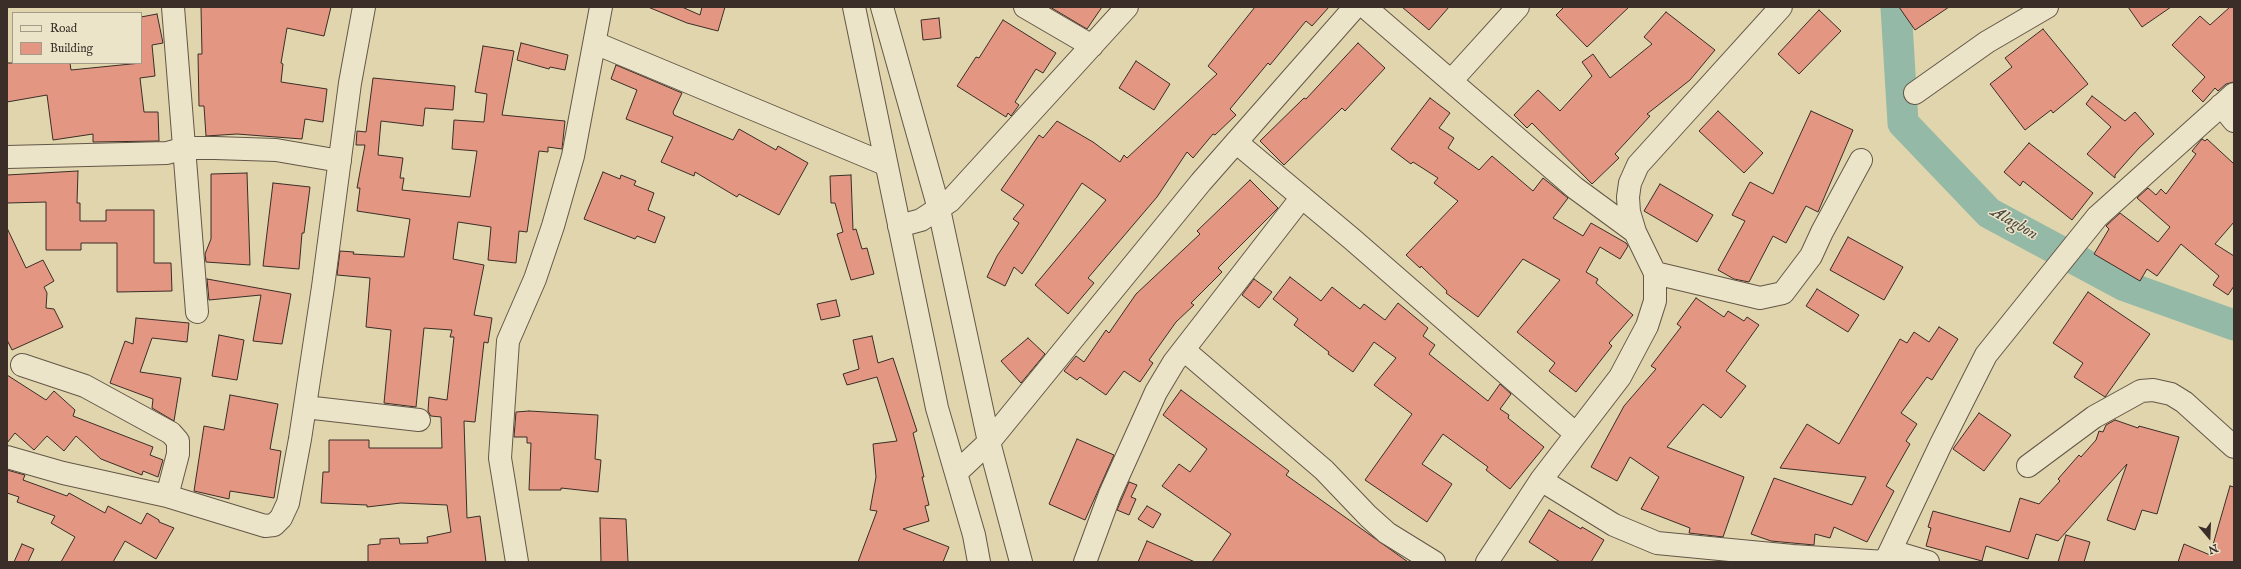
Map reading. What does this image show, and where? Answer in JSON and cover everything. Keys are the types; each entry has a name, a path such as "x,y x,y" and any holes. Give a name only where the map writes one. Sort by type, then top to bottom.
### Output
{"street":[{"path":"173,7 186,148 197,312"},
{"path":"7,457 63,473 167,496 265,526 274,525 281,518 288,503 305,407 350,83 364,7"},
{"path":"517,562 500,458 508,341 535,279 553,226 573,156 601,7"},
{"path":"854,7 885,164 937,408 974,535 979,562"},
{"path":"882,7 939,209 989,442 1021,562"},
{"path":"1025,7 1092,46"},
{"path":"899,226 921,220 939,209 964,186 1127,7"},
{"path":"956,473 989,442 1236,142 1355,7"},
{"path":"1366,7 1575,188 1635,232"},
{"path":"1451,81 1518,7"},
{"path":"1487,562 1540,480 1620,376 1647,326 1655,301 1655,272 1635,232 1629,212 1628,197 1638,165 1781,7"},
{"path":"1915,93 1987,42 2047,7"},
{"path":"595,43 885,164"},
{"path":"1887,558 1986,354 2097,217 2230,107"},
{"path":"1236,142 1302,197 1576,434"},
{"path":"7,157 167,153 186,148 276,150 340,161"},
{"path":"1655,272 1760,298 1783,293 1811,256 1860,160"},
{"path":"1085,562 1110,494 1156,392 1184,350 1302,197"},
{"path":"1184,350 1324,470 1368,516 1387,533 1434,562"},
{"path":"22,365 85,386 171,433 178,441 178,454 167,496"},
{"path":"2028,466 2094,417 2141,390 2153,390 2171,394 2184,402 2234,447"},
{"path":"305,407 419,420"},
{"path":"1540,480 1614,525 1657,543 1769,554 1887,558 1928,562"}],"building":[{"path":"201,7 331,7 324,36 287,28 281,63 283,64 281,82 327,89 323,122 305,119 302,139 237,134 206,136 204,106 199,106 198,54 202,54"},
{"path":"648,7 682,7 700,15 702,7 725,7 718,31 687,23"},
{"path":"1050,7 1102,7 1087,29"},
{"path":"1255,7 1329,7 1312,26 1306,21 1270,65 1268,63 1230,109 1236,115 1215,135 1213,134 1193,158 1187,152 1157,197 1088,278 1094,283 1068,314 1035,285 1106,200 1082,183 1022,274 1014,267 1005,286 987,277 997,256 1019,223 1013,219 1024,205 1001,190 1039,135 1043,138 1057,121 1093,142 1120,162 1124,155 1127,158 1217,74 1208,66"},
{"path":"1402,7 1449,7 1429,30"},
{"path":"1564,7 1629,7 1587,47 1556,15"},
{"path":"1899,7 1949,7 1915,30"},
{"path":"2128,7 2171,7 2142,27"},
{"path":"2230,7 2234,7 2234,82 2226,84 2218,91 2215,88 2203,102 2192,91 2205,77 2172,45 2200,16 2210,25"},
{"path":"1819,10 1841,31 1799,74 1778,54"},
{"path":"1666,12 1715,50 1690,80 1647,114 1650,116 1615,154 1619,158 1592,184 1532,123 1527,128 1514,115 1538,90 1560,111 1592,76 1582,62 1593,54 1610,78 1652,44 1644,37"},
{"path":"157,14 163,43 152,45 155,76 140,78 144,112 158,112 159,141 93,142 93,134 53,140 47,95 7,102 7,63 70,64 71,70 142,64 142,17"},
{"path":"939,18 941,38 923,40 921,20"},
{"path":"1003,20 1056,53 1043,73 1036,69 1015,102 1019,105 1011,116 1008,113 1006,117 957,86 976,57 979,58"},
{"path":"2043,29 2088,84 2053,113 2051,110 2025,130 1990,84 2012,67 2005,58"},
{"path":"521,43 568,55 565,70 550,67 549,69 517,60"},
{"path":"1358,43 1385,68 1345,111 1342,108 1284,165 1260,141 1304,98 1306,99"},
{"path":"483,46 514,51 502,115 565,121 562,149 548,147 548,152 539,151 527,232 519,231 516,263 488,260 491,227 458,222 453,259 484,265 474,315 492,318 488,343 484,342 475,422 464,421 467,518 480,516 486,562 368,562 368,545 380,544 380,539 399,538 400,544 428,543 427,537 451,532 447,505 401,503 367,507 367,505 321,503 323,472 329,472 329,440 369,440 369,448 442,448 441,417 431,416 428,411 429,397 447,400 454,337 450,337 452,330 424,328 416,407 384,403 391,330 366,327 370,278 337,275 340,251 354,252 353,254 404,257 410,219 357,211 360,188 357,188 365,145 356,145 357,131 366,132 373,78 455,86 453,110 425,108 423,126 381,121 378,155 403,158 400,178 404,178 402,190 470,197 477,151 452,149 454,120 484,122 487,94 475,92"},
{"path":"1136,61 1170,84 1154,110 1119,88"},
{"path":"616,65 682,93 673,112 674,115 733,140 739,129 776,150 778,146 808,163 779,215 739,194 737,197 695,172 694,176 661,162 673,137 626,119 637,90 611,79"},
{"path":"2092,96 2125,121 2135,112 2154,134 2139,148 2115,175 2115,178 2087,154 2111,127 2086,104"},
{"path":"1430,98 1450,113 1439,128 1454,138 1448,148 1479,170 1492,156 1533,191 1543,178 1568,198 1553,218 1583,236 1591,223 1626,243 1628,246 1620,259 1600,247 1586,272 1598,279 1596,283 1633,315 1609,343 1612,346 1576,392 1549,371 1555,363 1517,332 1560,280 1523,259 1478,317 1446,293 1447,291 1421,266 1420,268 1406,255 1458,201 1434,183 1438,178 1413,162 1411,164 1391,149"},
{"path":"1718,111 1763,153 1744,173 1699,131"},
{"path":"1811,111 1853,130 1818,212 1806,206 1786,243 1773,236 1749,282 1734,279 1718,270 1745,221 1732,215 1750,182 1773,194"},
{"path":"2202,139 2205,141 2207,139 2234,164 2234,222 2215,244 2234,256 2234,286 2228,295 2213,285 2219,276 2181,244 2157,276 2147,269 2140,281 2094,254 2109,229 2106,226 2120,213 2158,242 2170,227 2137,198 2148,188 2156,195 2161,189 2166,194 2196,154 2192,151"},
{"path":"2029,143 2093,193 2072,220 2023,181 2020,186 2004,172"},
{"path":"78,171 77,203 80,203 80,221 106,221 106,210 154,210 154,263 171,263 172,291 117,292 117,243 81,243 81,250 46,250 46,202 7,203 7,175"},
{"path":"603,172 620,179 621,175 636,181 634,185 654,193 648,210 665,217 655,243 637,236 635,239 584,219"},
{"path":"247,173 250,265 206,262 205,254 211,239 211,174"},
{"path":"851,175 853,230 856,229 862,249 867,248 874,274 851,280 837,234 843,232 835,203 831,203 830,176"},
{"path":"1250,180 1278,208 1218,268 1222,272 1191,303 1194,305 1176,322 1149,360 1153,363 1140,382 1124,371 1106,395 1080,377 1077,380 1064,371 1076,356 1084,362 1106,330 1109,333 1136,294 1200,234 1197,231"},
{"path":"273,183 310,187 304,233 302,233 299,269 263,266"},
{"path":"1660,184 1713,215 1697,242 1644,211"},
{"path":"7,228 26,268 43,260 54,281 44,287 47,293 46,308 54,309 63,327 12,350 7,340"},
{"path":"1848,237 1903,267 1884,300 1830,270"},
{"path":"1290,277 1321,301 1332,287 1360,309 1364,304 1385,320 1398,303 1428,328 1423,336 1435,345 1429,354 1488,401 1500,384 1511,394 1500,409 1509,415 1508,418 1544,447 1510,489 1486,470 1488,467 1443,434 1422,464 1452,484 1427,522 1365,480 1412,414 1374,385 1396,358 1374,342 1353,372 1328,354 1329,352 1294,325 1298,319 1273,299"},
{"path":"207,279 291,294 282,344 253,341 261,295 209,300"},
{"path":"1254,279 1272,292 1259,308 1242,295"},
{"path":"1817,289 1859,315 1848,332 1806,306"},
{"path":"2088,292 2150,334 2105,397 2074,377 2083,363 2053,343"},
{"path":"1696,298 1724,317 1728,311 1744,321 1747,317 1759,325 1726,371 1746,386 1721,418 1703,404 1667,447 1744,477 1723,537 1689,533 1690,528 1641,509 1659,477 1630,457 1617,481 1591,467 1624,406 1656,369 1651,366 1681,327 1677,324"},
{"path":"836,300 840,316 821,320 817,304"},
{"path":"136,318 189,323 187,342 152,338 140,372 181,378 174,421 152,408 153,399 110,383 125,341 133,344"},
{"path":"1939,327 1958,339 1932,380 1927,377 1901,413 1917,424 1906,441 1910,444 1886,486 1894,491 1867,542 1834,527 1830,538 1815,534 1814,545 1771,541 1751,534 1774,478 1852,505 1866,477 1780,468 1807,424 1839,444 1900,339 1907,343 1914,332 1929,342"},
{"path":"219,335 244,340 237,380 212,376"},
{"path":"872,336 878,363 893,358 917,431 913,433 929,505 925,506 929,521 903,529 949,547 943,562 858,562 877,511 870,510 876,477 873,444 897,441 877,377 847,385 843,374 859,369 853,340"},
{"path":"1028,338 1045,354 1021,383 1001,361"},
{"path":"7,375 46,400 54,391 75,410 73,416 153,447 150,455 163,460 158,477 143,471 142,475 101,459 76,436 64,451 47,436 34,450 15,433 7,443"},
{"path":"1181,390 1289,471 1286,475 1408,562 1212,562 1231,534 1162,486 1179,464 1190,472 1207,449 1163,415"},
{"path":"230,395 278,404 270,449 281,451 274,498 230,491 229,499 194,491 204,426 224,430"},
{"path":"529,411 598,415 595,459 601,460 598,492 561,488 561,490 529,490 531,443 527,443 527,437 514,437 516,412"},
{"path":"1979,413 2011,435 1984,471 1953,449"},
{"path":"2115,420 2138,428 2139,426 2179,437 2157,514 2142,510 2135,530 2107,520 2127,464 2058,541 2036,534 2028,559 1986,546 1982,561 1926,546 1931,528 1928,527 1933,511 2010,532 2020,498 2039,504 2060,481 2058,479 2079,455 2081,457 2096,440 2099,431 2103,432 2106,425"},
{"path":"1077,439 1114,455 1085,520 1049,504"},
{"path":"7,470 25,475 23,480 67,496 69,493 105,513 108,506 141,524 147,513 159,520 159,522 174,528 156,559 125,541 113,562 61,562 75,537 51,523 55,516 17,502 19,497 7,493"},
{"path":"1129,482 1137,485 1131,497 1136,499 1129,515 1117,510"},
{"path":"2230,486 2234,487 2234,562 2178,562 2184,544 2210,555"},
{"path":"1147,506 1161,514 1153,528 1138,519"},
{"path":"1549,510 1581,529 1582,527 1604,540 1591,562 1560,562 1529,542"},
{"path":"600,518 626,519 628,562 601,562"},
{"path":"2066,535 2090,542 2084,562 2058,562"},
{"path":"1147,541 1195,562 1138,562"},
{"path":"22,544 34,549 28,562 14,562"}],"waterway":[{"name":"Alagbon","path":"1896,7 1903,123 1989,213 2125,286 2234,325"}]}
